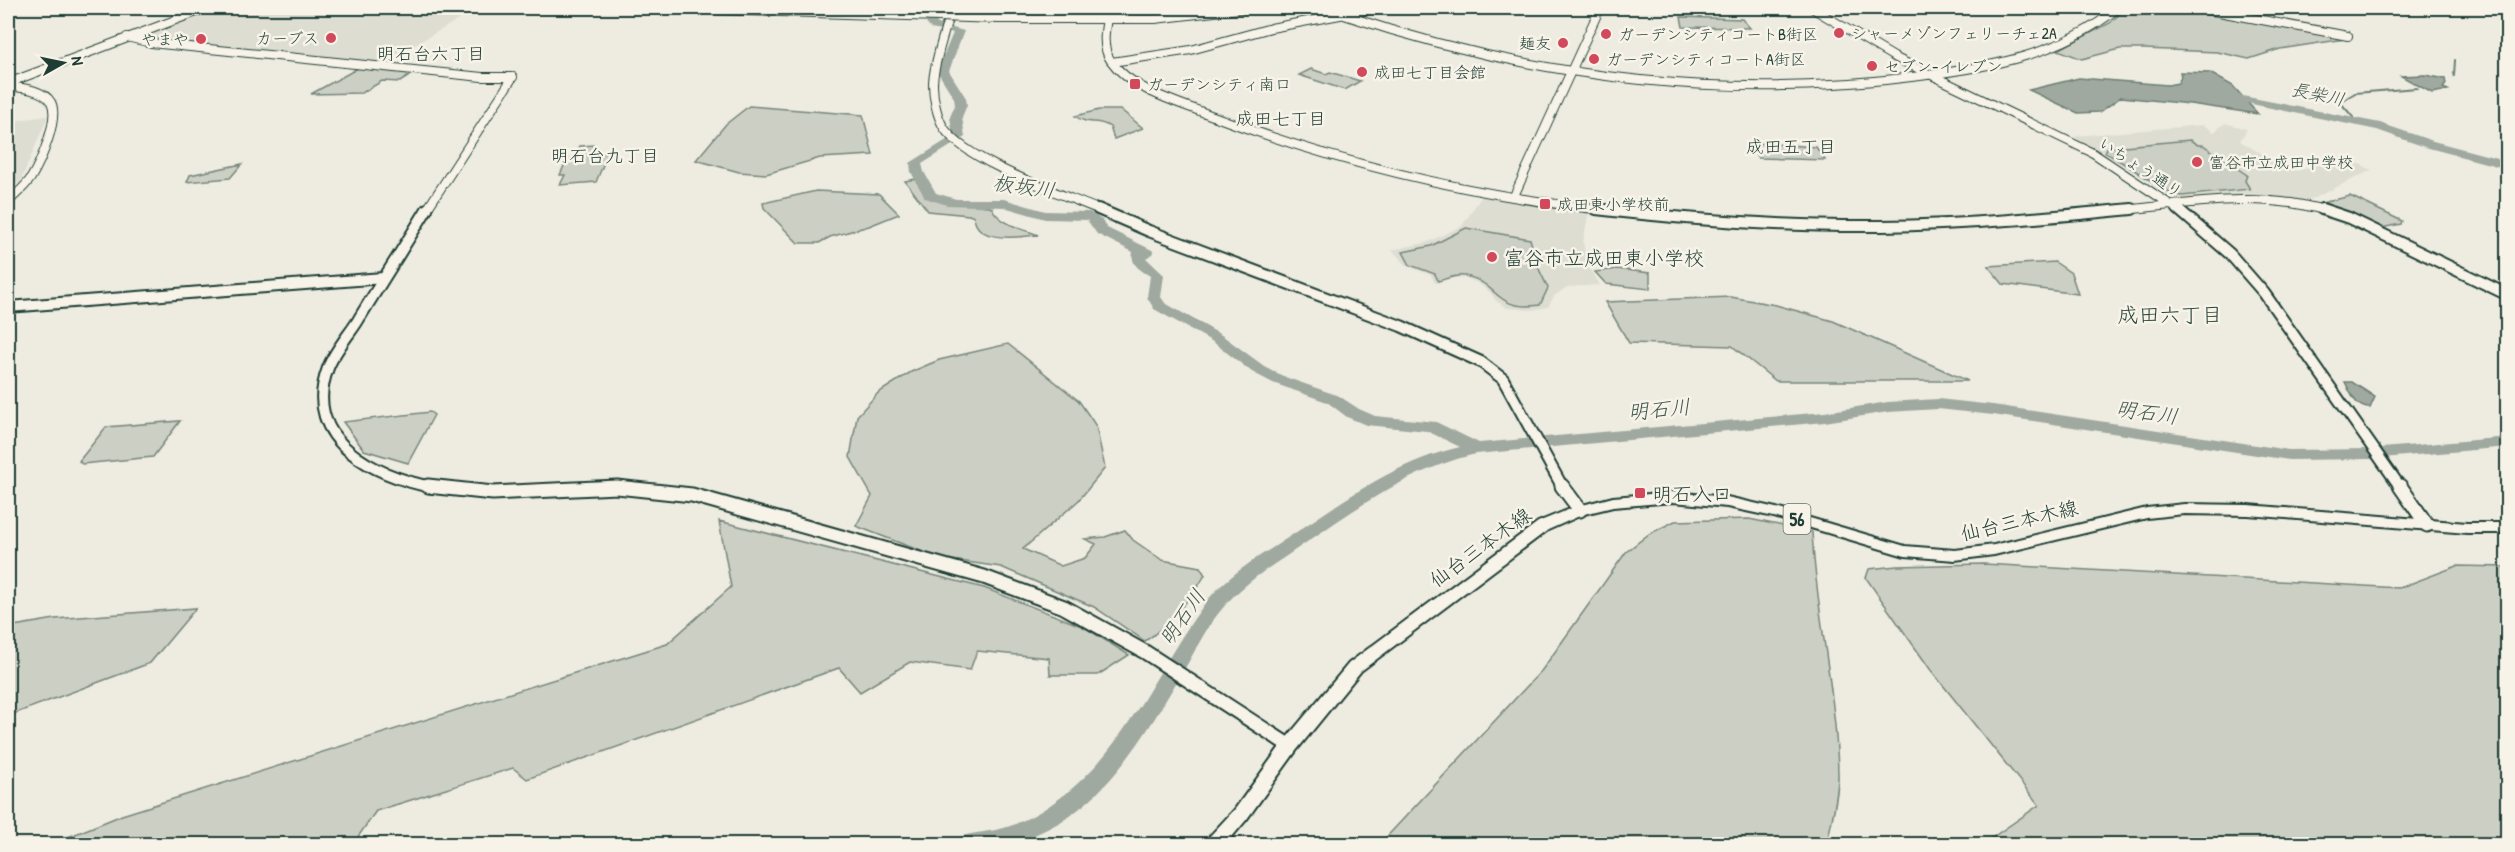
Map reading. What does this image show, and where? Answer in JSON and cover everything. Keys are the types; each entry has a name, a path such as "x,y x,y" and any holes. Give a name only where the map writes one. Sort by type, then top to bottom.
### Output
{"main road":[{"name":"仙台三本木線","path":"1215,844 1241,814 1290,746 1355,667 1531,533 1580,510 1630,500 1695,498 1776,513 1905,551 1955,555 1994,550 2147,513 2184,509 2248,510 2427,525 2508,528"}],"street":[{"path":"8,83 199,8"},
{"path":"8,83 207,8"},
{"path":"654,8 1107,20 1178,18 1248,8"},
{"path":"736,8 847,13"},
{"path":"951,8 933,83 936,108 944,128 955,141 1010,171 1149,231 1401,326 1481,362 1503,379 1542,453 1580,510"},
{"path":"1109,8 1105,46 1112,62 1126,75 1163,95 1272,138 1389,170 1514,196 1691,218 1832,226 1975,223 2250,198 2321,209 2359,222 2508,295"},
{"path":"1107,20 1230,8"},
{"path":"1112,62 1191,50 1271,28 1377,8"},
{"path":"1514,196 1600,8"},
{"name":"いちょう通り","path":"1812,8 1877,48 1931,76 2078,145 2118,168 2173,205 2224,248 2264,293 2427,525"},
{"path":"1344,15 1437,45 1570,71 1670,82 1752,86 1842,84 1931,76 1994,64 2046,50 2083,33 2118,8"},
{"path":"2197,8 2348,36"},
{"path":"127,37 151,43 489,78 513,77 383,278 333,360 321,393 325,420 333,436 345,450 360,461 379,471 424,486 479,493 612,487 651,489 692,495 1006,584 1092,620 1290,746"},
{"path":"8,83 43,94 52,103 54,113 53,126 30,180 8,202"},
{"path":"8,307 383,278"}],"shaded area":[{"path":"215,8 479,8 381,64 157,41 139,37"},
{"path":"2126,8 2182,8 2345,39 2280,49 2249,59 2217,52 2120,49 2082,59 2058,50 2110,23"},
{"path":"1681,17 1742,19 1750,28 1683,27"},
{"path":"360,67 414,73 400,82 382,81 362,93 311,94"},
{"path":"1311,69 1360,81 1345,90 1299,75"},
{"path":"2180,72 2210,73 2233,86 2258,114 2121,97 2100,112 2078,113 2029,90 2079,78 2168,85 2178,83 2181,77"},
{"path":"2425,75 2445,79 2446,84 2443,88 2448,90 2432,93 2401,76"},
{"path":"749,106 863,115 873,155 820,158 766,174 739,172 696,160 726,124"},
{"path":"1099,110 1121,110 1143,128 1114,139 1110,127 1106,124 1084,121 1075,116"},
{"path":"48,116 20,183 8,186 8,122"},
{"name":"富谷市立成田中学校","path":"2225,123 2247,129 2240,141 2282,166 2297,171 2345,157 2372,170 2308,201 2238,195 2184,200 2171,197 2075,136 2203,125 2214,132"},
{"path":"2190,140 2203,145 2247,175 2245,181 2250,189 2182,196 2171,193 2105,152 2107,148 2113,147"},
{"path":"1762,143 1816,147 1825,160 1758,158 1751,145"},
{"path":"594,145 590,155 608,153 596,182 560,185 565,175 560,175 567,159 573,159 580,146"},
{"path":"242,164 230,178 187,182 190,175"},
{"path":"915,179 931,197 949,203 992,208 995,214 1006,222 1038,235 1000,237 982,231 977,226 974,217 969,215 928,211 905,181"},
{"path":"816,191 879,194 899,214 869,226 830,237 819,243 798,243 764,208 763,203"},
{"name":"富谷市立成田東小学校","path":"1483,194 1589,211 1583,242 1587,263 1600,285 1567,287 1554,296 1548,307 1531,310 1507,308 1496,301 1491,293 1478,283 1466,278 1435,283 1431,275 1407,266 1392,250 1428,242 1462,226"},
{"path":"2350,196 2402,221 2401,224 2381,228 2318,204"},
{"path":"1466,228 1530,239 1538,267 1548,288 1540,305 1513,304 1476,279 1465,276 1454,276 1438,281 1435,274 1410,265 1403,252 1431,246"},
{"path":"2055,262 2071,273 2078,294 2003,284 1988,266"},
{"path":"1617,269 1650,273 1650,289 1606,284 1595,272"},
{"path":"1731,297 1776,305 1833,321 1968,381 1776,381 1732,346 1629,343 1605,302"},
{"path":"1008,344 1079,401 1096,426 1105,468 1079,500 1023,549 1061,566 1085,558 1096,544 1085,539 1105,537 1125,530 1133,540 1162,560 1200,567 1205,575 1178,611 1145,641 1094,607 1001,567 939,558 856,526 872,496 850,457 857,416 878,393 911,372 939,360"},
{"path":"2345,382 2352,382 2375,397 2370,408 2357,403"},
{"path":"430,412 434,415 408,463 364,450 343,422"},
{"path":"180,421 153,457 82,464 79,461 106,427"},
{"path":"1749,519 1812,532 1817,592 1834,712 1838,772 1836,799 1827,844 1380,844 1542,670 1626,552 1649,534 1675,521"},
{"path":"719,521 984,588 1084,627 1129,655 1098,675 1050,675 1049,658 977,651 970,670 910,662 860,692 839,668 527,779 513,768 376,811 353,844 51,844 122,815 667,644 731,587"},
{"path":"1984,564 2399,588 2457,566 2507,567 2507,844 1983,844 2039,805 1930,669 1866,578 1869,569"},
{"path":"196,608 150,663 8,716 8,627 55,619"}],"waterway":[{"name":"板坂川","path":"918,8 935,27 959,31 943,71 960,98 961,105 956,117 959,137 916,163 930,195 947,201 1004,203 1045,215 1077,214 1092,218 1102,231 1147,253 1139,254 1139,258 1142,264 1157,275 1154,297 1159,306 1218,339 1258,369 1279,380 1333,399 1353,413 1372,421 1430,426 1476,448"},
{"path":"2454,76 2455,60"},
{"path":"2358,123 2340,102 2355,93 2417,88"},
{"name":"長柴川","path":"2227,96 2380,127 2429,144 2508,165"},
{"name":"明石川","path":"968,844 1007,837 1042,821 1069,804 1092,784 1131,736 1210,611 1222,596 1241,579 1368,493 1421,465 1448,455 1476,449 1825,417 1888,407 1938,404 1993,410 2289,455 2371,454 2508,442"}],"place":[{"name":"シャーメゾンフェリーチェ2A","path":"1839,33"},
{"name":"ガーデンシティコートB街区","path":"1606,34"},
{"name":"カーブス","path":"331,38"},
{"name":"やまや","path":"201,39"},
{"name":"麺友","path":"1563,43"},
{"name":"ガーデンシティコートA街区","path":"1594,59"},
{"name":"セブン-イレブン","path":"1872,66"},
{"name":"成田七丁目会館","path":"1362,72"},
{"name":"ガーデンシティ南口","path":"1135,84"},
{"name":"富谷市立成田中学校","path":"2197,162"},
{"name":"成田東小学校前","path":"1545,204"},
{"name":"富谷市立成田東小学校","path":"1492,257"},
{"name":"明石入口","path":"1640,493"}],"district":[{"name":"明石台六丁目","path":"431,53"},
{"name":"成田七丁目","path":"1281,118"},
{"name":"成田五丁目","path":"1791,146"},
{"name":"明石台九丁目","path":"605,155"},
{"name":"成田六丁目","path":"2170,314"}]}
